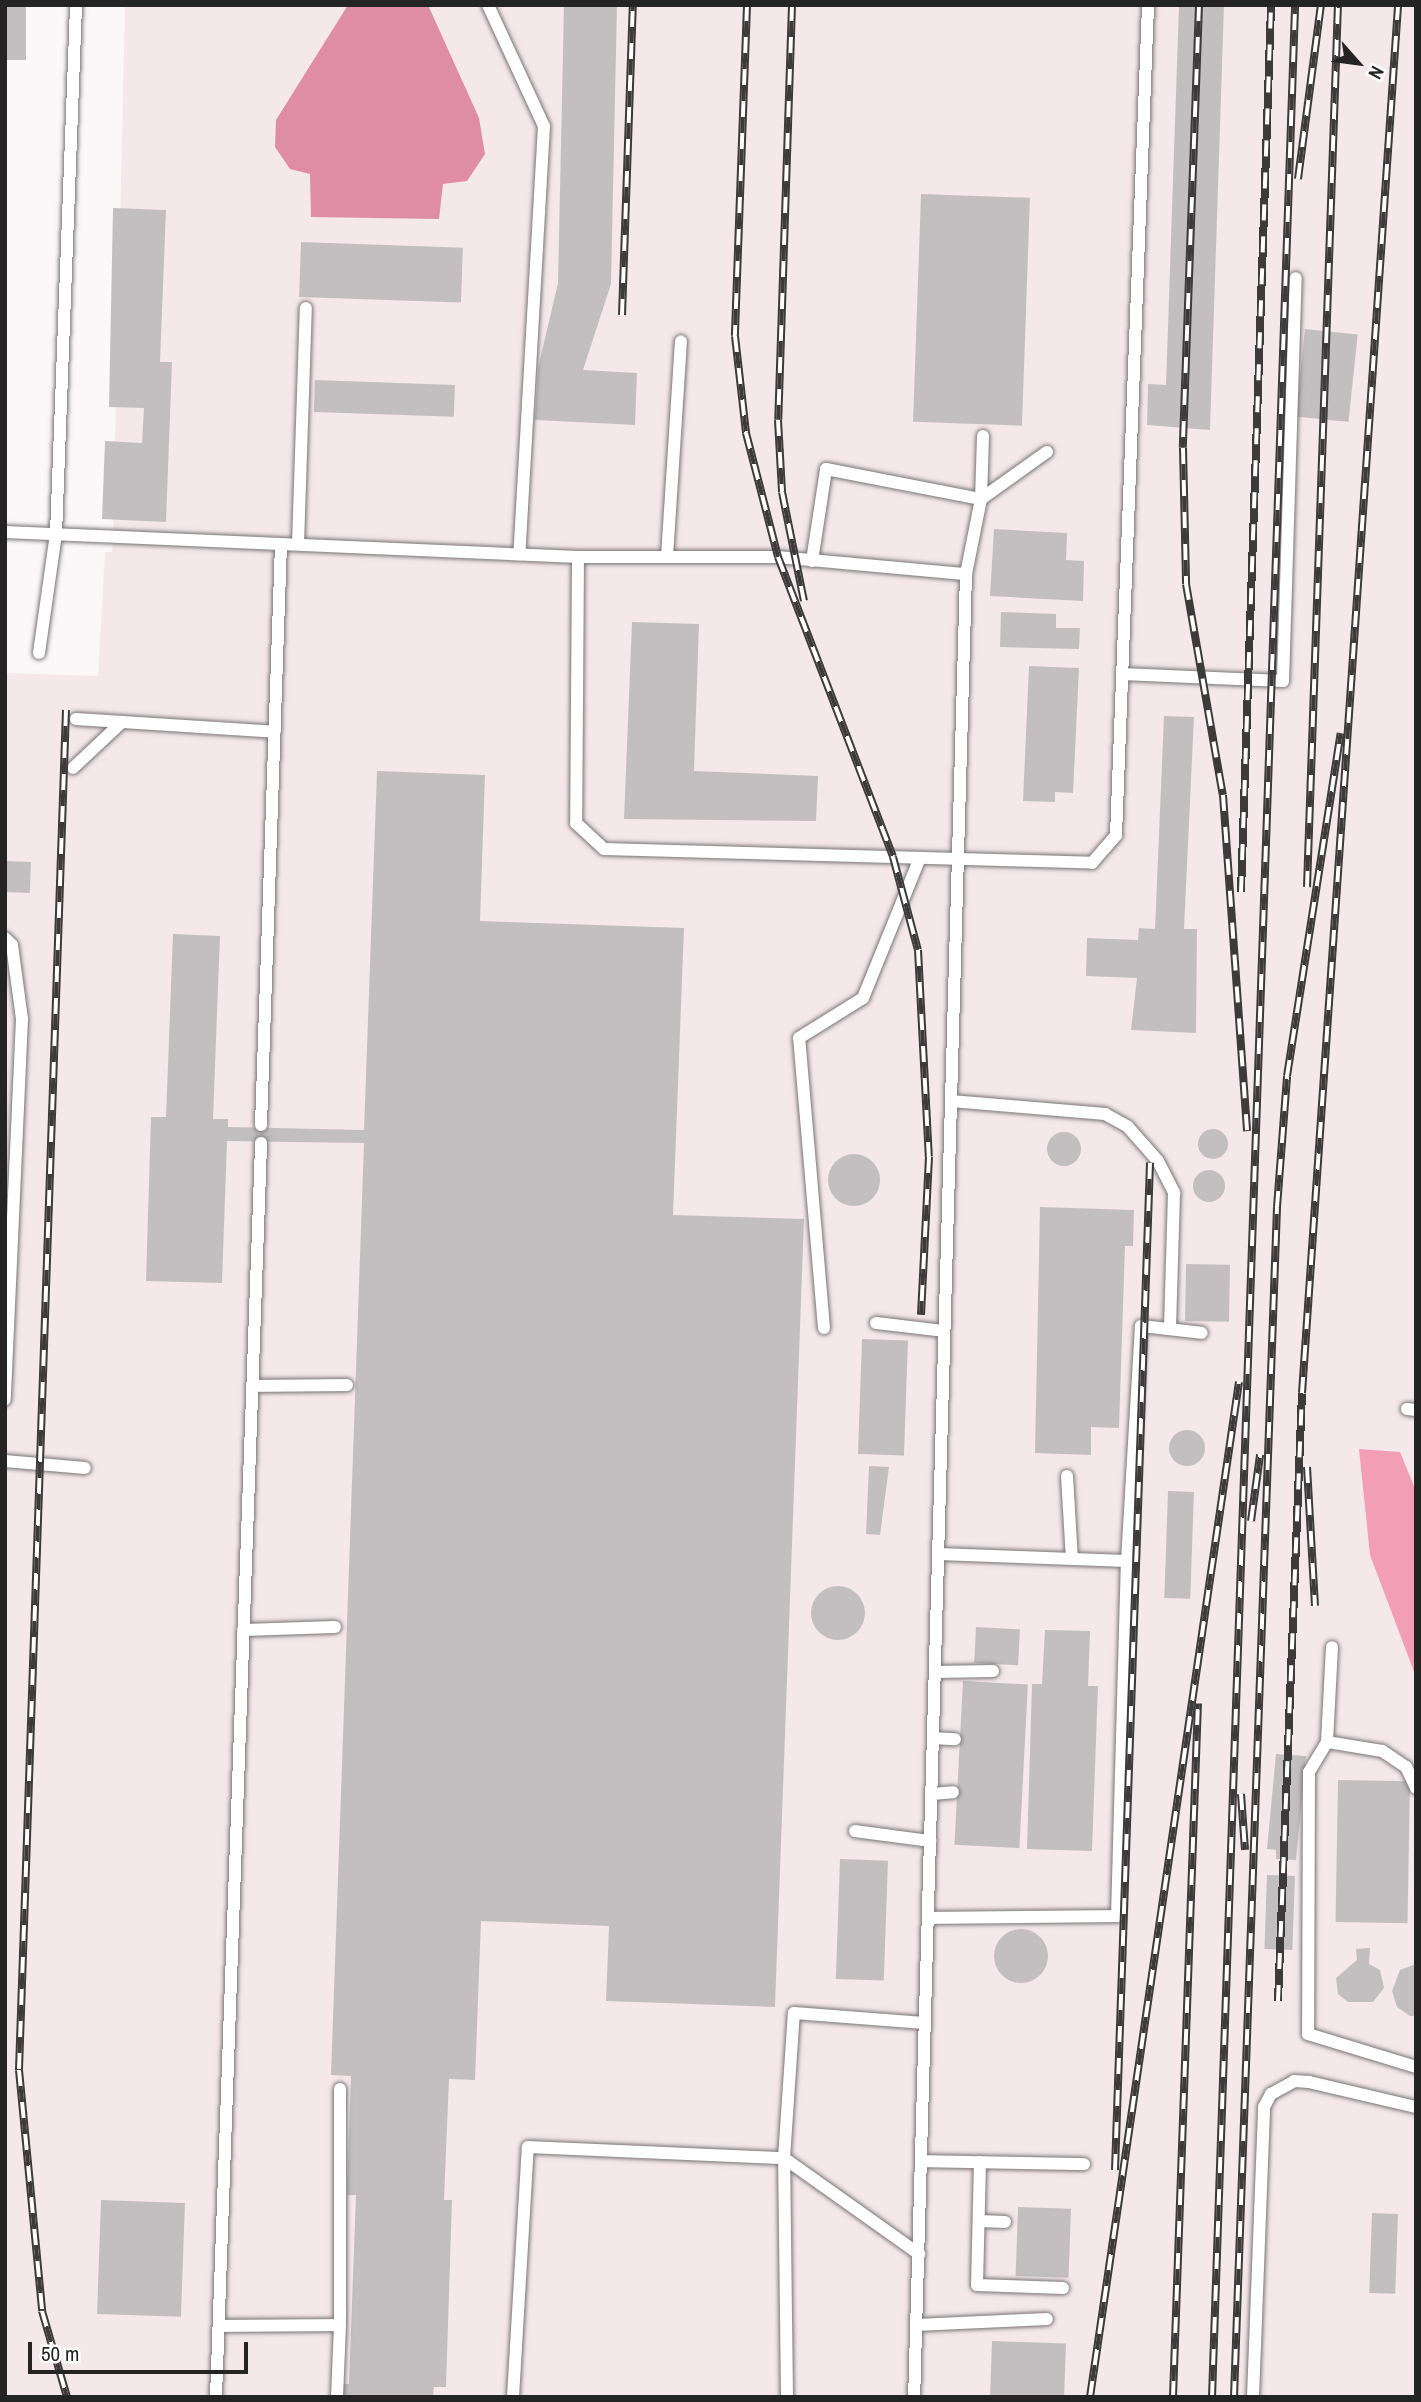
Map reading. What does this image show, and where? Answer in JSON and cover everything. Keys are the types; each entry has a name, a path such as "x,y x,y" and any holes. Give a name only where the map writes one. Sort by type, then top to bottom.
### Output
{"lane":[{"path":"39,653 56,534 76,5"},
{"path":"488,5 544,126 519,554"},
{"path":"578,557 576,822 604,849 1092,863 1116,835 1148,5"},
{"path":"1122,674 1283,681 1296,278"},
{"path":"298,544 306,308"},
{"path":"667,557 681,341"},
{"path":"914,2397 965,575 981,499 983,436"},
{"path":"812,561 826,469 981,499 1047,452"},
{"path":"5,532 578,557 812,561 965,575"},
{"path":"261,1125 281,544"},
{"path":"76,719 275,732"},
{"path":"73,768 122,722"},
{"path":"824,1328 799,1038 863,998 919,860"},
{"path":"5,938 12,945 22,1018 5,1400"},
{"path":"951,1101 1105,1114 1128,1126 1158,1161 1174,1193 1170,1329"},
{"path":"216,2397 261,1143"},
{"path":"876,1324 944,1331"},
{"path":"928,1918 1117,1916 1126,1561 1141,1326 1202,1332"},
{"path":"252,1386 347,1385"},
{"path":"5,1461 85,1468"},
{"path":"1067,1476 1072,1559"},
{"path":"938,1554 1126,1561"},
{"path":"243,1630 335,1627"},
{"path":"1332,1647 1327,1742 1309,1772 1308,2034 1416,2067"},
{"path":"935,1672 993,1671"},
{"path":"933,1738 956,1739"},
{"path":"1327,1742 1382,1751 1406,1767 1416,1788"},
{"path":"932,1794 953,1792"},
{"path":"855,1831 930,1841"},
{"path":"787,2397 784,2158 794,2013 925,2023"},
{"path":"1253,2397 1264,2107 1270,2094 1294,2081 1309,2082 1416,2108"},
{"path":"337,2397 340,2325 340,2089"},
{"path":"513,2397 528,2147 784,2158 919,2254"},
{"path":"921,2161 1084,2164"},
{"path":"980,2162 977,2285 1063,2288"},
{"path":"979,2221 1004,2222"},
{"path":"916,2325 1047,2319"},
{"path":"219,2326 340,2325"}],"shaded area":[{"path":"125,5 1416,5 1416,2397 5,2397 5,673 98,676 105,552 112,552 113,536"},
{"path":"348,5 428,5 479,118 485,154 467,181 443,184 439,219 311,217 310,174 290,169 275,147 276,120"},
{"path":"1359,1449 1400,1452 1416,1491 1416,1677 1370,1555"}],"building":[{"path":"5,5 26,5 26,60 5,60"},
{"path":"564,5 617,5 611,284 583,370 637,373 635,425 535,420 538,368 558,283"},
{"path":"1179,5 1224,5 1210,430 1147,425 1148,384 1166,385"},
{"path":"921,194 1030,198 1022,426 913,422"},
{"path":"113,208 166,210 160,362 172,362 166,522 102,519 105,441 142,443 144,408 109,407"},
{"path":"301,242 463,248 461,303 299,297"},
{"path":"1305,329 1358,335 1349,422 1296,417"},
{"path":"315,380 455,385 454,417 314,412"},
{"path":"994,529 1067,533 1066,560 1084,561 1083,601 990,596"},
{"path":"1001,612 1056,614 1056,628 1080,628 1079,649 1000,647"},
{"path":"632,622 699,624 694,771 818,776 816,821 624,819"},
{"path":"1029,666 1079,668 1073,793 1055,792 1055,802 1023,801"},
{"path":"1164,716 1194,717 1184,929 1197,929 1196,1033 1131,1030 1137,978 1086,976 1087,938 1138,940 1139,928 1155,929"},
{"path":"377,771 485,775 480,921 684,928 673,1215 804,1219 775,2007 606,2001 609,1926 481,1921 475,2080 449,2079 444,2200 452,2200 446,2387 434,2387 433,2397 338,2397 338,2384 349,2384 356,2195 347,2195 351,2076 331,2075 364,1143 227,1141 222,1283 146,1281 151,1117 166,1117 173,934 220,936 213,1119 228,1119 228,1127 364,1130"},
{"path":"5,861 31,862 30,893 5,892"},
{"path":"1213,1129 1224,1133 1228,1144 1224,1155 1213,1159 1202,1155 1198,1144 1202,1133"},
{"path":"1064,1132 1076,1137 1081,1149 1076,1161 1064,1166 1052,1161 1047,1149 1052,1137"},
{"path":"854,1154 873,1161 880,1180 873,1199 854,1206 835,1199 828,1180 835,1161"},
{"path":"1209,1170 1220,1175 1225,1186 1220,1197 1209,1202 1198,1197 1193,1186 1198,1175"},
{"path":"1040,1207 1134,1210 1133,1246 1125,1246 1119,1428 1091,1427 1091,1455 1035,1453"},
{"path":"1186,1264 1230,1265 1229,1322 1185,1321"},
{"path":"862,1339 908,1341 904,1456 858,1454"},
{"path":"1187,1430 1200,1435 1205,1448 1200,1461 1187,1466 1174,1461 1169,1448 1174,1435"},
{"path":"869,1466 889,1467 880,1535 866,1534"},
{"path":"1168,1491 1194,1492 1190,1599 1164,1598"},
{"path":"838,1586 857,1594 865,1613 857,1632 838,1640 819,1632 811,1613 819,1594"},
{"path":"976,1627 1020,1629 1018,1665 974,1663"},
{"path":"1045,1630 1090,1631 1088,1686 1098,1686 1092,1851 1027,1849 1032,1684 1042,1684"},
{"path":"963,1681 1028,1684 1019,1848 954,1845"},
{"path":"1276,1754 1306,1756 1296,1860 1276,1859 1276,1850 1267,1849"},
{"path":"1338,1780 1410,1781 1408,1923 1336,1922"},
{"path":"840,1859 888,1861 884,1981 836,1979"},
{"path":"1267,1875 1295,1876 1292,1950 1264,1949"},
{"path":"1021,1929 1040,1937 1048,1956 1040,1975 1021,1983 1002,1975 994,1956 1002,1937"},
{"path":"1370,1948 1369,1964 1380,1970 1384,1988 1373,2002 1348,2002 1338,1994 1336,1978 1357,1960 1356,1949"},
{"path":"1416,1964 1416,2016 1410,2016 1397,2007 1392,1991 1400,1970"},
{"path":"101,2200 185,2203 181,2317 97,2314"},
{"path":"1018,2207 1071,2209 1069,2278 1016,2276"},
{"path":"1372,2213 1398,2214 1395,2294 1369,2293"},
{"path":"992,2341 1066,2344 1064,2397 990,2397"}],"railway":[{"path":"622,315 633,5"},
{"path":"747,5 735,336 746,433 778,557 893,857 918,950 929,1157 921,1315"},
{"path":"792,5 778,420 782,492 804,601"},
{"path":"1199,5 1183,448 1186,584 1223,795 1247,1131"},
{"path":"1241,892 1271,5"},
{"path":"1212,2397 1295,5"},
{"path":"1298,179 1321,5"},
{"path":"1307,887 1338,5"},
{"path":"1278,2001 1302,1393 1398,5"},
{"path":"66,710 19,2070 42,2311 67,2397"},
{"path":"1234,2397 1277,1207 1287,1076 1341,733"},
{"path":"1115,2170 1150,1163"},
{"path":"1090,2397 1239,1382"},
{"path":"1251,1521 1260,1455"},
{"path":"1307,1467 1315,1606"},
{"path":"1173,2397 1198,1703"},
{"path":"1241,1794 1245,1850"}]}
